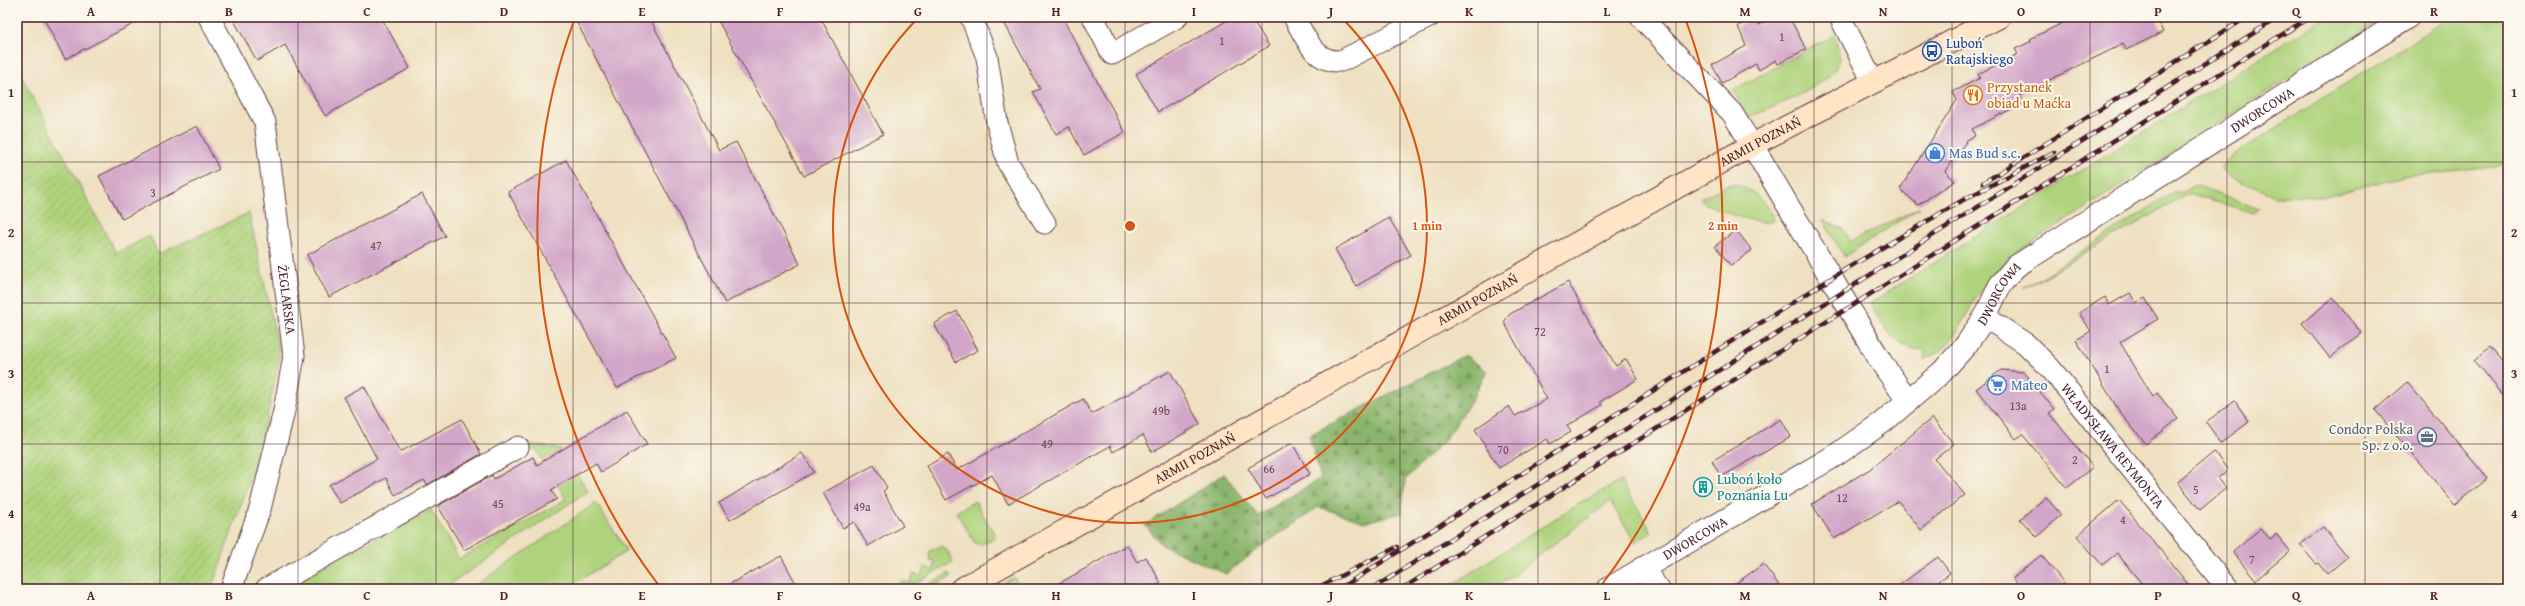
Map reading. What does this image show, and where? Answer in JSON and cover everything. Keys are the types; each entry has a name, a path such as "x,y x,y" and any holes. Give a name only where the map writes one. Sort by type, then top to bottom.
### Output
{"main road":[{"name":"ARMII POZNAŃ","path":"961,589 1752,145 1999,17"}],"street":[{"name":"ŻEGLARSKA","path":"209,17 265,122 294,356 284,411 260,509 231,589"},
{"path":"971,17 988,57 997,123 1008,163 1045,223"},
{"path":"1093,17 1112,54 1166,20"},
{"path":"1297,22 1317,54 1324,60 1342,61 1429,17"},
{"path":"1641,17 1732,113 1881,362 1908,401"},
{"path":"1840,17 1873,82"},
{"name":"DWORCOWA","path":"1608,589 1851,446 1908,401 1957,356 1985,317 2000,285 2015,267 2408,17"},
{"name":"WŁADYSŁAWA REYMONTA","path":"1985,317 2026,344 2051,369 2228,589"},
{"path":"266,589 518,447"},
{"path":"1642,568 1658,589"}],"green space":[{"path":"2326,17 2385,17 2015,253 1990,278 1972,304 1950,341 1935,355 1924,360 1925,350 1905,346 1891,336 1885,328 1870,303"},
{"path":"2451,17 2508,17 2508,163 2504,165 2403,176 2323,197 2275,196 2229,176 2221,168 2230,157"},
{"path":"1835,35 1840,59 1835,69 1826,78 1814,87 1748,118 1733,90"},
{"path":"17,68 116,253 150,236 158,254 249,213 280,355 260,451 215,579 209,589 17,589"},
{"path":"1729,184 1743,187 1757,195 1767,207 1773,221 1759,221 1736,216 1713,207 1700,199"},
{"path":"2195,185 2259,209 2254,213 2188,194 2023,289 2174,192 2183,192"},
{"path":"1919,208 1844,257 1823,220 1843,229 1851,241"},
{"path":"1465,355 1487,371 1472,400 1446,439 1405,480 1402,513 1364,522 1319,507 1269,541 1226,574 1163,546 1145,525 1224,474 1258,516 1321,478 1309,435"},
{"path":"520,443 561,449 588,491 443,589 281,589 431,510 459,559 566,499 536,449 526,453"},
{"path":"1621,481 1652,532 1635,542 1610,501 1495,589 1445,589 1578,504"},
{"path":"975,501 996,537 980,545 974,542 956,512"},
{"path":"596,503 627,551 565,589 470,589"},
{"path":"941,546 947,550 953,562 905,589 898,589 901,581 910,583 913,574 921,576 925,567 933,570 936,562 930,560 929,554 931,550"},
{"path":"949,573 951,577 930,589 920,589"},
{"path":"1014,577 1019,585 1011,589 993,589"}],"building":[{"path":"43,17 147,17 65,59"},
{"path":"232,17 381,17 410,68 325,116 285,45 257,61"},
{"path":"574,17 649,17 719,150 736,142 800,264 725,303"},
{"path":"716,17 820,17 883,134 804,176"},
{"path":"1001,17 1062,17 1125,132 1084,155 1069,127 1056,134 1033,92 1040,89"},
{"path":"1233,17 1251,17 1269,46 1158,112 1136,74"},
{"path":"1755,17 1759,25 1773,17 1789,17 1806,49 1778,64 1776,60 1759,70 1756,64 1722,83 1712,65 1746,46 1738,26"},
{"path":"2075,17 2156,17 2163,32 2126,50 2123,44 2019,95 2023,103 1972,129 1975,136 1968,139 1945,171 1955,181 1918,205 1900,189 1957,100 1953,92 1980,78 1978,74 2018,54 2015,49 2032,41 2030,39"},
{"path":"197,126 219,169 122,219 99,176"},
{"path":"566,160 676,358 617,388 508,192"},
{"path":"422,194 445,236 329,297 307,255"},
{"path":"1389,218 1411,255 1356,286 1335,249"},
{"path":"1736,230 1752,250 1731,266 1715,246"},
{"path":"1568,282 1616,366 1626,359 1638,379 1600,402 1602,405 1567,426 1571,432 1550,444 1547,439 1499,468 1475,429 1509,406 1515,416 1547,399 1504,322 1510,314"},
{"path":"2130,293 2136,303 2145,298 2158,319 2120,342 2153,397 2157,393 2178,419 2146,444 2121,414 2076,340 2091,331 2079,313 2105,297 2109,305"},
{"path":"2333,298 2361,333 2330,358 2302,323"},
{"path":"957,311 978,350 956,362 934,324"},
{"path":"2490,347 2508,369 2508,402 2474,361"},
{"path":"2001,370 2024,372 2054,409 2049,413 2093,467 2067,488 2022,434 2016,439 1976,389"},
{"path":"1170,371 1200,424 1152,452 1143,435 1113,452 1110,446 1008,504 992,475 946,500 927,466 948,454 957,470 1083,399 1092,414"},
{"path":"2407,382 2487,478 2455,505 2375,410"},
{"path":"364,386 400,452 462,419 481,454 427,485 424,480 395,495 386,478 340,503 329,485 377,459 344,397"},
{"path":"2235,401 2249,422 2221,443 2206,422"},
{"path":"627,410 647,444 601,472 596,463 551,490 557,499 464,550 438,506 492,475 494,479 533,457 537,465"},
{"path":"1932,418 1954,444 1935,459 1965,495 1921,530 1898,501 1834,539 1812,504 1870,469"},
{"path":"1781,419 1791,437 1721,477 1712,461"},
{"path":"1292,443 1310,474 1266,499 1248,468"},
{"path":"2214,452 2228,470 2218,478 2226,488 2200,510 2178,482"},
{"path":"802,453 814,472 730,520 719,503"},
{"path":"874,465 887,488 883,491 903,526 868,546 854,522 843,528 823,493"},
{"path":"2046,497 2061,515 2037,537 2020,519"},
{"path":"2119,500 2192,589 2146,589 2117,553 2102,565 2077,536"},
{"path":"2323,527 2347,557 2327,574 2318,563 2316,564 2300,545"},
{"path":"2261,528 2270,539 2276,534 2290,551 2256,580 2233,552"},
{"path":"1127,545 1137,562 1146,557 1161,583 1150,589 1049,589"},
{"path":"2041,555 2069,589 2022,589 2013,578"},
{"path":"781,556 799,589 721,589"},
{"path":"1938,557 1950,573 1928,589 1894,589"},
{"path":"1763,564 1782,589 1728,589"}],"railway":[{"path":"1983,183 2247,17"},
{"path":"1372,589 2279,17"},
{"path":"1402,589 2310,17"},
{"path":"1339,589 1846,269 1963,200 2054,152"},
{"path":"1315,589 1397,547"}],"place":[{"name":"Luboń Ratajskiego","path":"1932,51"},
{"name":"Przystanek obiad u Maćka","path":"1973,95"},
{"name":"Mas Bud s.c.","path":"1935,153"},
{"name":"Mateo","path":"1997,385"},
{"name":"Condor Polska Sp. z o.o.","path":"2427,437"},
{"name":"Luboń koło Poznania Lu","path":"1703,487"}]}
